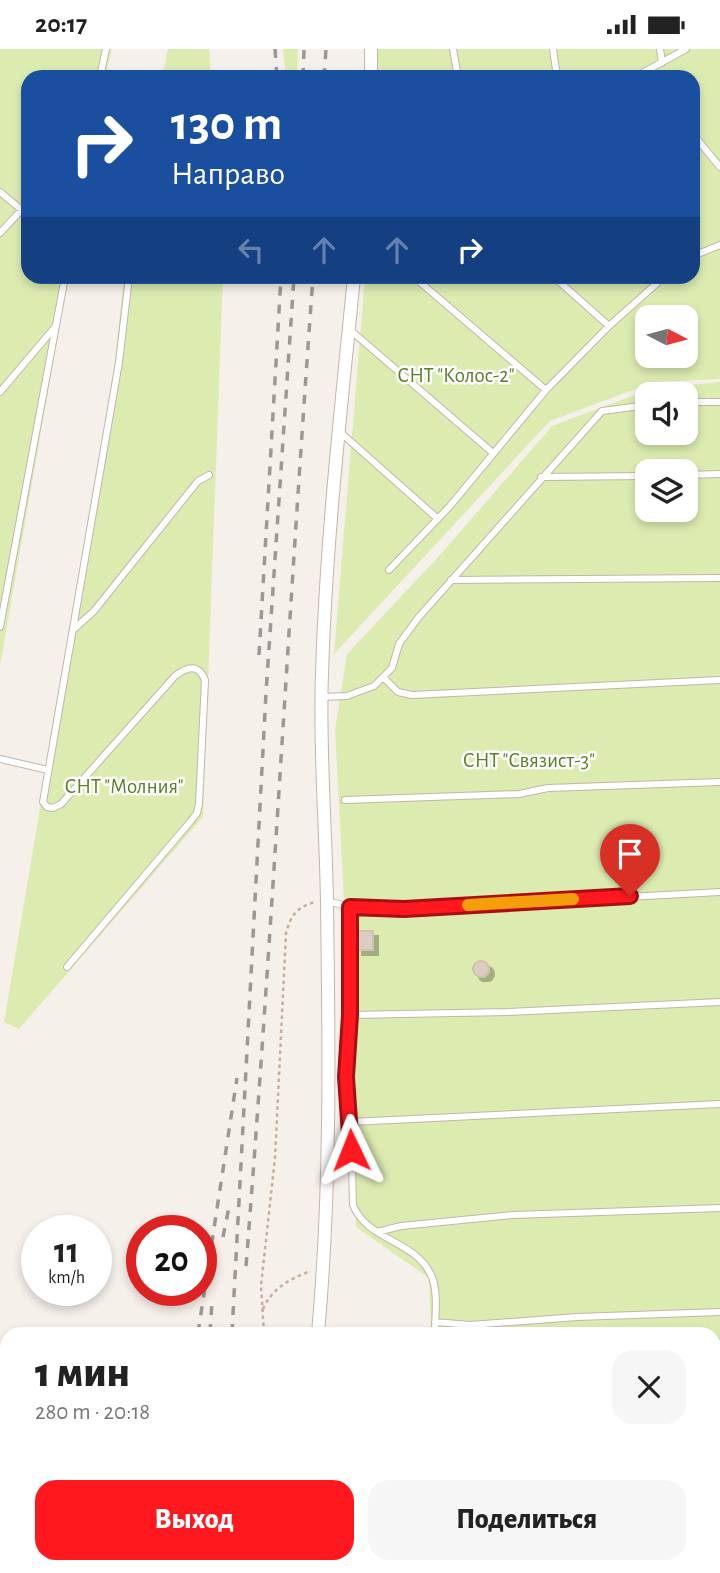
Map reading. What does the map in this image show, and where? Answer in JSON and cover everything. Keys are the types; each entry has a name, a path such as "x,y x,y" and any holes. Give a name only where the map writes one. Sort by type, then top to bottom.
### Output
{"street":[{"path":"371,70 372,49"},
{"path":"318,1327 324,1261 328,1109 322,697 331,511 353,284"}],"lane":[{"path":"102,70 106,49"},
{"path":"453,49 457,70"},
{"path":"553,49 556,70"},
{"path":"660,49 663,63"},
{"path":"653,70 686,49"},
{"path":"700,143 720,167"},
{"path":"0,192 20,209 0,233"},
{"path":"700,253 720,245"},
{"path":"0,627 64,284"},
{"path":"66,967 197,813 205,680 202,672 194,667 186,668 176,676 61,804 53,808 47,807 43,802 119,362 128,284"},
{"path":"422,284 546,390"},
{"path":"562,284 609,326"},
{"path":"389,570 438,519 546,390 609,326 656,284"},
{"path":"0,392 57,325"},
{"path":"349,328 493,453"},
{"path":"698,403 720,403"},
{"path":"322,697 346,696 374,686 393,668 398,644 451,580 602,411 635,407"},
{"path":"339,432 438,519"},
{"path":"698,475 720,474"},
{"path":"74,629 94,611 198,481 209,475"},
{"path":"541,477 635,476"},
{"path":"451,580 720,578"},
{"path":"383,677 398,692 412,695 720,680"},
{"path":"0,759 48,769"},
{"path":"345,800 519,794 548,788 720,782"},
{"path":"327,901 350,907 404,909 720,892"},
{"path":"350,907 350,1015 346,1077 351,1122 353,1205 357,1215 368,1228 405,1249 431,1273 435,1327"},
{"path":"350,1015 508,1012 720,1002"},
{"path":"351,1122 720,1104"},
{"path":"376,1232 401,1226 513,1215 720,1208"},
{"path":"435,1322 470,1325 576,1317 720,1312"}],"path":[{"path":"264,1327 261,1286 275,1159 286,933 290,916 301,907 313,902 327,901"},
{"path":"263,1310 268,1297 279,1286 324,1261"}],"green space":[{"path":"0,49 112,49 107,70 21,70 21,284 67,284 0,666"},
{"path":"168,49 209,49 210,70 164,70"},
{"path":"283,49 298,49 297,70 285,70"},
{"name":"СНТ \"Колос-2\"","path":"378,49 720,49 720,379 635,382 635,389 550,421 334,654 364,284 700,284 700,70 377,70"},
{"name":"СНТ \"Молния\"","path":"123,284 223,284 203,817 19,1029 4,1022 114,369"},
{"name":"СНТ \"Связист-3\"","path":"720,382 720,1327 431,1327 429,1278 356,1227 350,1015 335,730 347,654 440,555 552,426 635,395 635,445 698,445 698,384"}],"building":[{"path":"358,931 373,931 373,950 357,950"},
{"path":"481,961 489,969 481,977 473,969"}],"railway":[{"path":"275,49 276,70"},
{"path":"303,70 304,49"},
{"path":"324,70 326,49"},
{"path":"259,655 281,284"},
{"path":"232,1327 266,693 294,284"},
{"path":"246,1266 313,284"},
{"path":"199,1327 237,1078"},
{"path":"223,1237 230,1202"},
{"path":"210,1327 212,1306"}],"slow traffic":[{"path":"468,905 573,899"}],"route":[{"path":"351,1150 346,1077 350,1015 350,907 404,909 630,896"}]}
